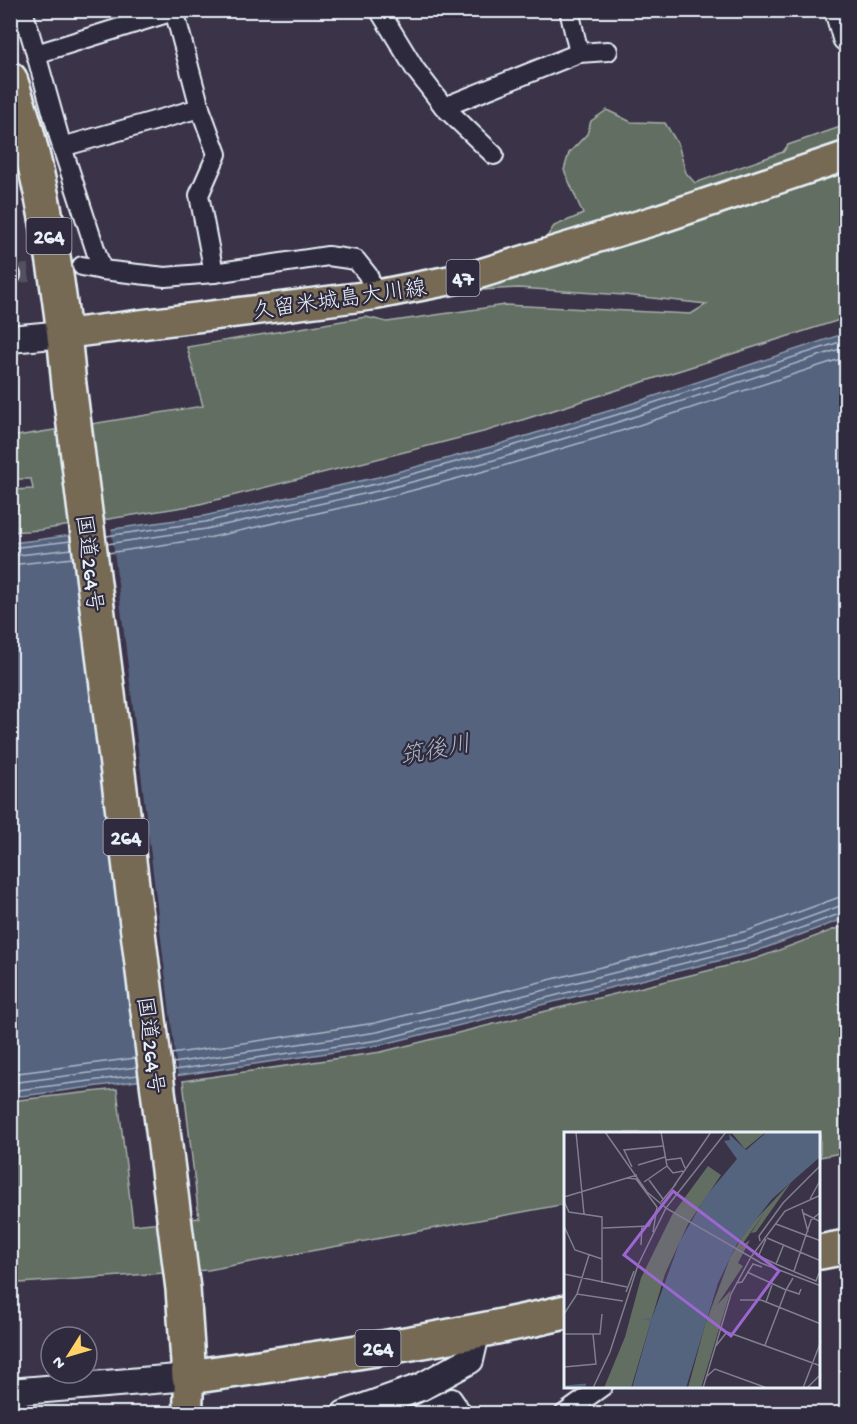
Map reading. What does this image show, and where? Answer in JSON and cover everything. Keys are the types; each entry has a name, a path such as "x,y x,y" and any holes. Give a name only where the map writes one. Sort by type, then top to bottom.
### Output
{"highway":[{"name":"264","path":"10,79 29,140 46,214 64,334"},
{"name":"264","path":"10,92 29,140"},
{"name":"国道264号","path":"64,334 183,1289 189,1377"},
{"path":"821,1252 846,1247"},
{"name":"264","path":"189,1377 334,1356 559,1317"}],"main road":[{"name":"久留米城島大川線","path":"64,334 375,295 472,276 657,220 846,156"},
{"path":"188,1413 189,1377"}],"street":[{"path":"22,10 62,147 102,270"},
{"path":"379,10 416,69 444,107 494,155"},
{"path":"569,10 579,53"},
{"path":"838,10 846,38"},
{"path":"36,54 174,11 200,108 217,154 199,195 214,273"},
{"path":"444,107 579,53 608,51"},
{"path":"62,147 200,108"},
{"path":"82,267 165,277 214,273 328,256 356,260 368,274 375,295"},
{"path":"10,339 64,334"},
{"path":"345,1413 422,1387 470,1360 477,1330"},
{"path":"10,1392 189,1377"},
{"path":"564,1413 600,1388"},
{"path":"420,1413 452,1398 463,1413"}],"green space":[{"path":"607,110 631,122 665,123 678,144 686,173 695,183 783,152 788,145 846,125 846,145 542,244 554,226 583,214 564,170 569,153 587,134 591,121"},
{"path":"846,168 846,318 487,431 196,505 40,530 11,532 10,490 33,489 31,479 11,479 11,437 203,406 187,347 366,317 387,322 505,305 691,314 707,304 624,295 518,288 464,291"},
{"path":"846,925 846,1152 821,1157 821,1132 564,1132 564,1204 208,1270 20,1283 11,1273 10,1101 117,1089 133,1225 199,1218 183,1081 381,1052 755,959"}],"water":[{"name":"筑後川","path":"846,333 846,918 754,952 380,1045 182,1075 11,1097 11,543 204,516 378,477 490,447 615,409"}],"pier":[{"path":"111,526 178,1079 146,1083 79,531"}],"tunnel":[{"path":"11,275 82,266"}]}
